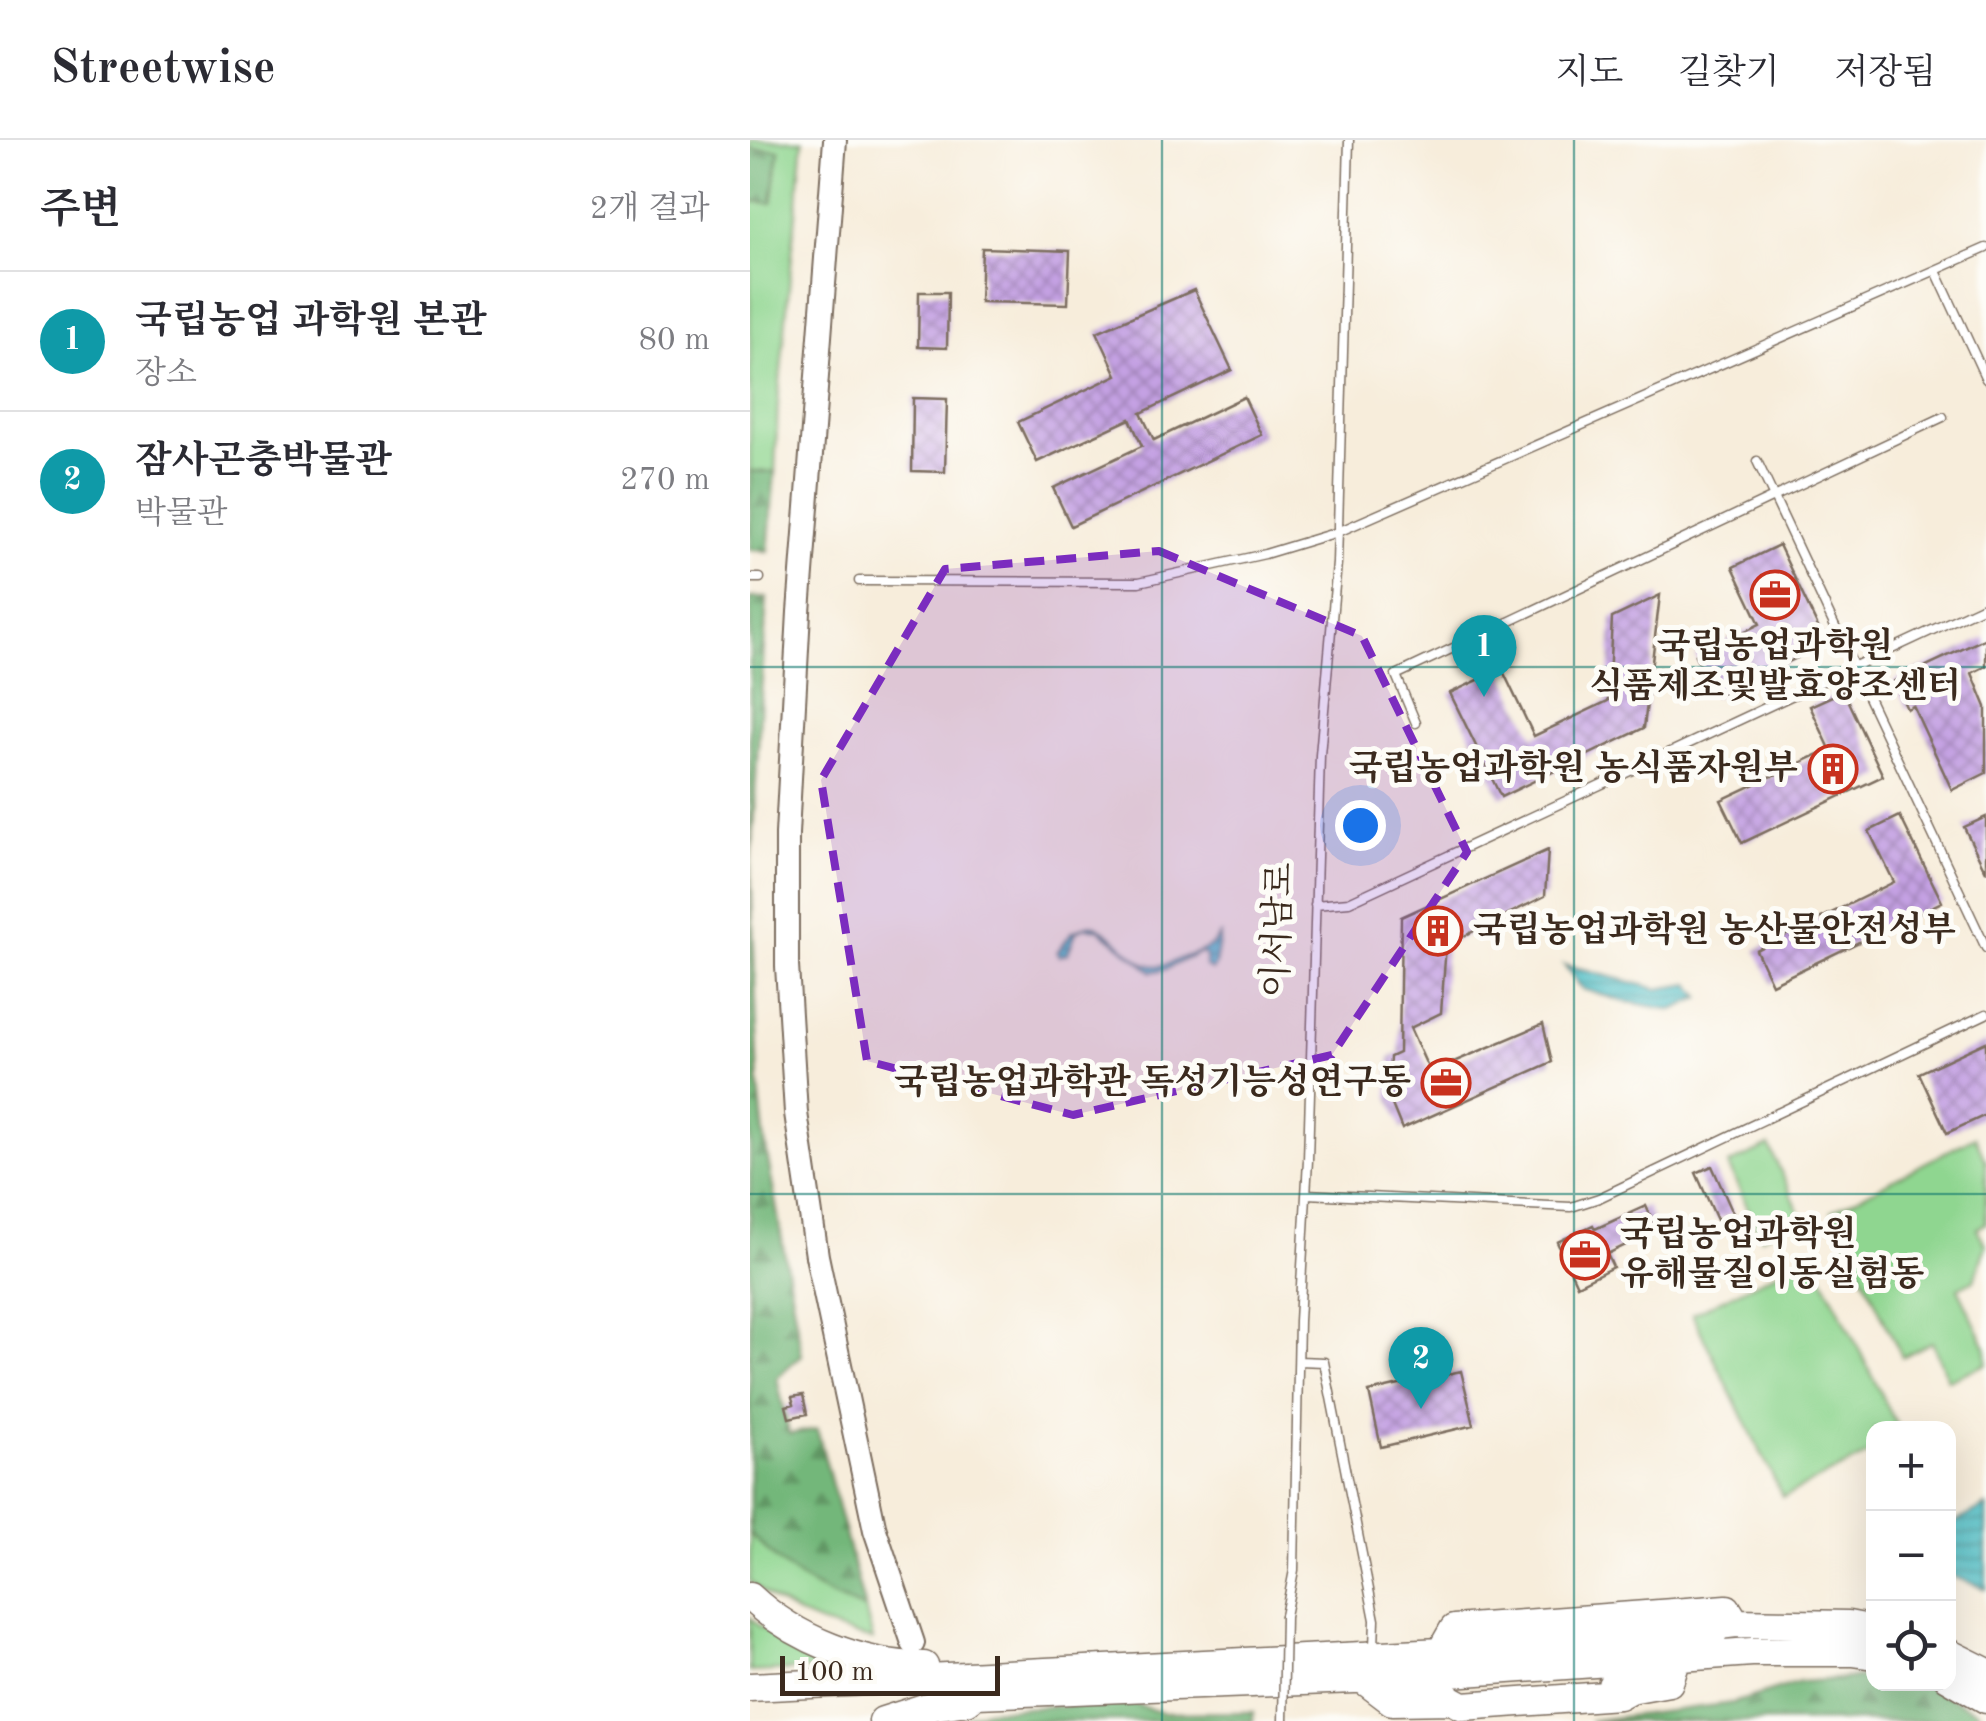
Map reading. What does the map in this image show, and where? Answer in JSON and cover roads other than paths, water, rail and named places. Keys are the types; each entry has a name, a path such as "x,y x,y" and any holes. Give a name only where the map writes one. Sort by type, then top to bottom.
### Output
{"highway":[{"path":"750,1597 768,1614 836,1651 912,1666 996,1666 1015,1672"},
{"path":"750,1702 919,1693 976,1694 1372,1671 1445,1646 1712,1621 1866,1628"},
{"path":"750,1687 1000,1676 1015,1672 1372,1671 1390,1689 1649,1671 1672,1658 1752,1652 1866,1654"},
{"path":"1372,1671 1392,1701 1452,1700 1555,1688 1621,1684 1630,1689 1668,1682 1672,1658"},
{"path":"1963,1666 1986,1688"},
{"path":"1963,1666 1986,1699"},
{"path":"882,1721 928,1707 967,1701 976,1694"}],"main road":[{"path":"835,140 798,630 787,834 787,966 796,1113 818,1256 875,1530 913,1643"}],"lane":[{"name":"이서남로","path":"1282,1721 1285,1616 1294,1570 1320,755 1338,532 1350,140"},
{"path":"860,581 1139,582 1265,554 1338,532 1986,248"},
{"path":"1936,271 1986,379"},
{"path":"1416,723 1396,675 1943,417"},
{"path":"1757,461 1986,948"},
{"path":"1315,905 1349,902 1986,605"},
{"path":"1307,1194 1571,1207 1598,1198 1986,1014"},
{"path":"1299,1361 1324,1362 1375,1620 1372,1671"}],"water":[{"path":"1090,924 1103,930 1114,938 1142,962 1152,965 1164,965 1203,950 1220,935 1215,966 1212,970 1205,967 1201,952 1152,972 1099,929 1085,927 1076,932 1068,953 1059,956 1057,952 1072,932"},
{"path":"1564,965 1658,989 1690,984 1701,997 1673,1010 1622,1001 1582,989"},
{"path":"1986,1506 1986,1589 1956,1578 1956,1522"}],"place":[{"name":"국립농업과학원 식품제조및발효양조센터","path":"1775,595"},
{"name":"국립농업 과학원 본관","path":"1484,697"},
{"name":"국립농업과학원 농식품자원부","path":"1833,769"},
{"name":"국립농업과학원 농산물안전성부","path":"1438,931"},
{"name":"국립농업과학관 독성기능성연구동","path":"1446,1083"},
{"name":"국립농업과학원 유해물질이동실험동","path":"1585,1255"},
{"name":"잠사곤충박물관","path":"1421,1409"}]}
